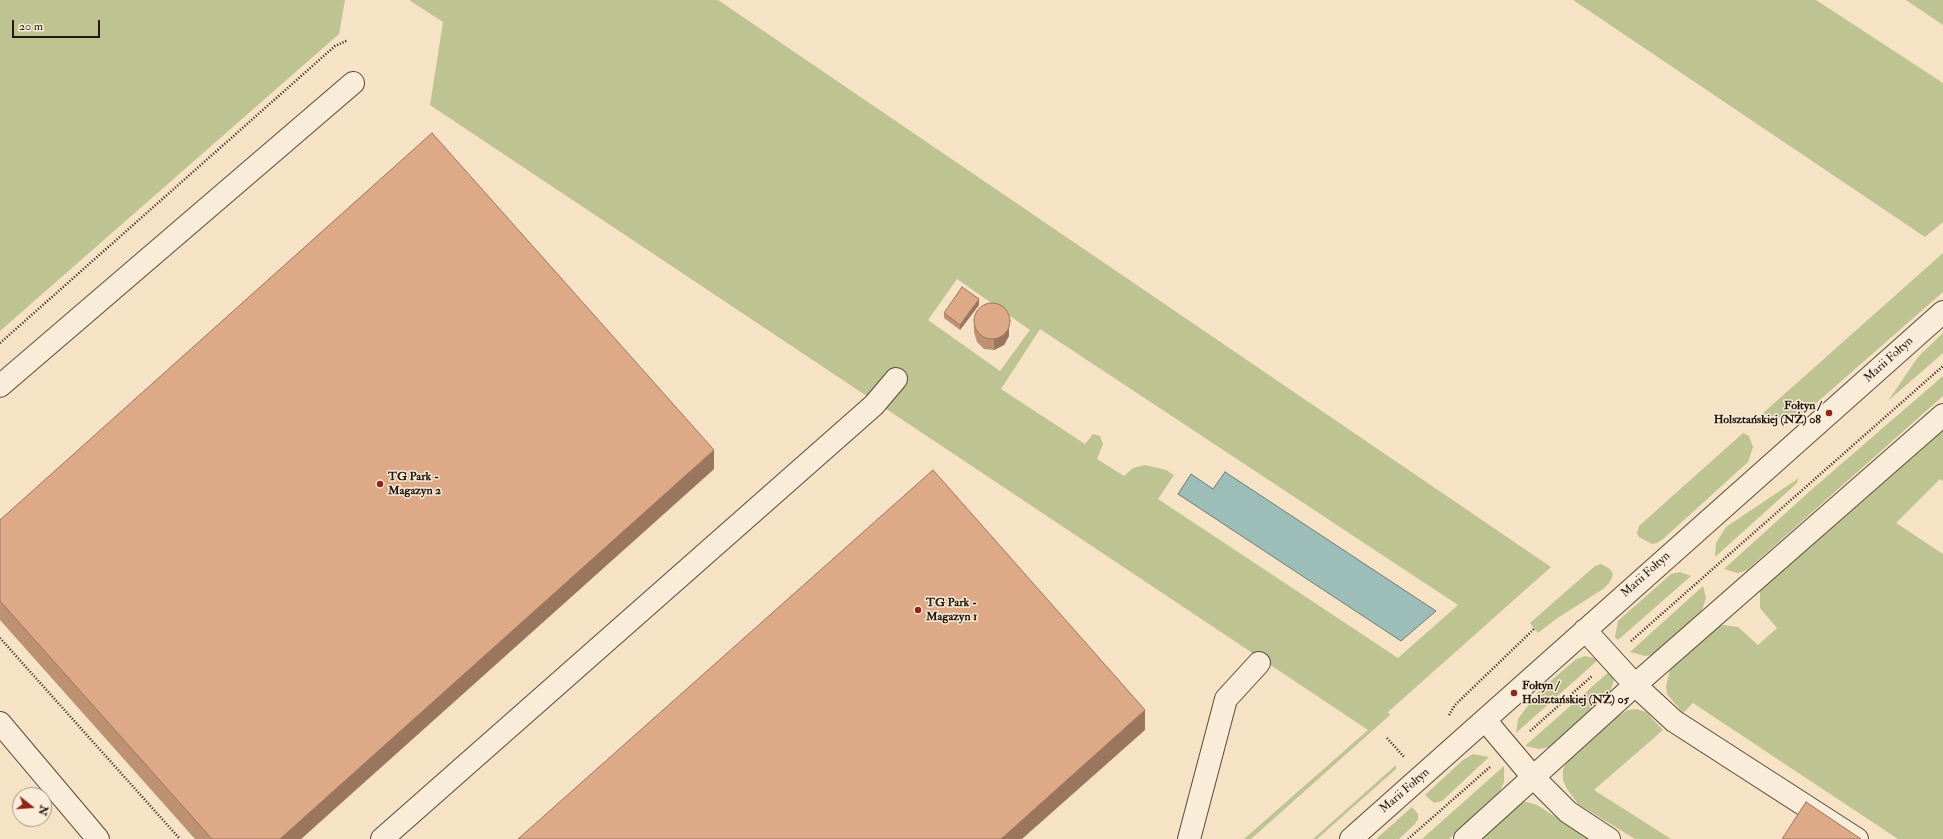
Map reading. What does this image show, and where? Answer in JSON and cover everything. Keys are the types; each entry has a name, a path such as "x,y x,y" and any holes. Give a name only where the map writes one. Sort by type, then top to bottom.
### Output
{"street":[{"path":"0,386 353,83"},
{"name":"Marii Fołtyn","path":"1351,839 1943,312"},
{"path":"382,839 874,405 896,379"},
{"path":"1465,839 1635,685 1943,415"},
{"path":"1585,630 1610,660 1674,721 1857,839"},
{"path":"1189,839 1226,699 1259,663"},
{"path":"1485,720 1533,777 1568,812 1609,839"},
{"path":"0,723 98,839"}],"path":[{"path":"0,343 335,46 348,40"},
{"path":"1408,839 1943,366"},
{"path":"0,638 180,839"},
{"path":"1387,738 1405,758"}],"green space":[{"path":"0,0 345,0 339,34 0,331"},
{"path":"409,0 718,0 1551,567 1388,712 1390,715 1251,839 1244,839 1368,730 430,105 443,22","holes":["957,279 1030,330 1000,371 928,320","1040,329 1458,605 1398,658 1158,499 1174,475 1166,470 1145,465 1133,468 1124,476 1097,459 1103,444 1100,436 1093,434 1085,444 1001,389"]},
{"path":"1573,0 1816,0 1943,83 1943,222 1925,237"},
{"path":"1906,0 1943,0 1943,25"},
{"path":"1943,253 1943,292 1806,412 1791,419 1783,419 1762,414"},
{"path":"1943,333 1943,353 1888,401 1918,357"},
{"path":"1943,376 1943,396 1747,570 1738,573 1724,569 1810,491"},
{"path":"1943,426 1943,481 1940,479 1896,523 1943,554 1943,839 1898,839 1693,703 1683,713 1667,694 1666,686 1670,670 1718,626 1724,625 1738,627 1758,645 1777,628 1760,608 1760,591 1764,585"},
{"path":"1743,433 1749,436 1753,447 1748,462 1663,539 1652,544 1639,537 1637,533 1639,526"},
{"path":"1799,478 1796,484 1715,557 1716,543 1726,527"},
{"path":"1601,564 1610,569 1613,574 1610,582 1603,589 1556,619 1538,633 1530,623 1595,566"},
{"path":"1680,572 1691,576 1618,640 1615,637 1618,621 1671,574"},
{"path":"1703,586 1706,598 1702,610 1653,655 1645,656 1630,652"},
{"path":"1585,656 1599,659 1516,733 1518,719 1538,692 1575,660"},
{"path":"1611,670 1614,680 1610,692 1549,747 1539,749 1525,746"},
{"path":"1637,709 1646,712 1663,730 1594,790 1671,839 1635,839 1578,804 1567,789 1563,780 1563,769 1566,763 1618,716 1628,710"},
{"path":"1473,754 1489,757 1442,801 1434,803 1425,795 1463,760"},
{"path":"1396,765 1396,769 1317,839 1313,839"},
{"path":"1504,766 1504,782 1500,791 1449,839 1422,839"},
{"path":"1523,801 1537,805 1590,839 1481,839"},
{"path":"1412,807 1418,814 1418,819 1415,824 1399,839 1376,839"}],"water":[{"path":"1225,472 1436,611 1401,641 1178,494 1191,474 1213,489"}],"building":[{"name":"TG Park - Magazyn 2","path":"432,133 714,450 280,839 212,839 0,601 0,520"},
{"path":"962,287 979,299 960,325 944,313"},
{"path":"992,303 1005,308 1010,321 1005,334 992,339 979,334 974,321 979,308"},
{"name":"TG Park - Magazyn 1","path":"933,470 1145,710 1001,839 518,839"},
{"path":"1806,802 1861,839 1782,839"}],"place":[{"name":"Fołtyn / Holsztańskiej (NŻ) 08","path":"1829,413"},
{"name":"TG Park - Magazyn 2","path":"380,484"},
{"name":"TG Park - Magazyn 1","path":"918,610"},
{"name":"Fołtyn / Holsztańskiej (NŻ) 05","path":"1514,693"}]}
